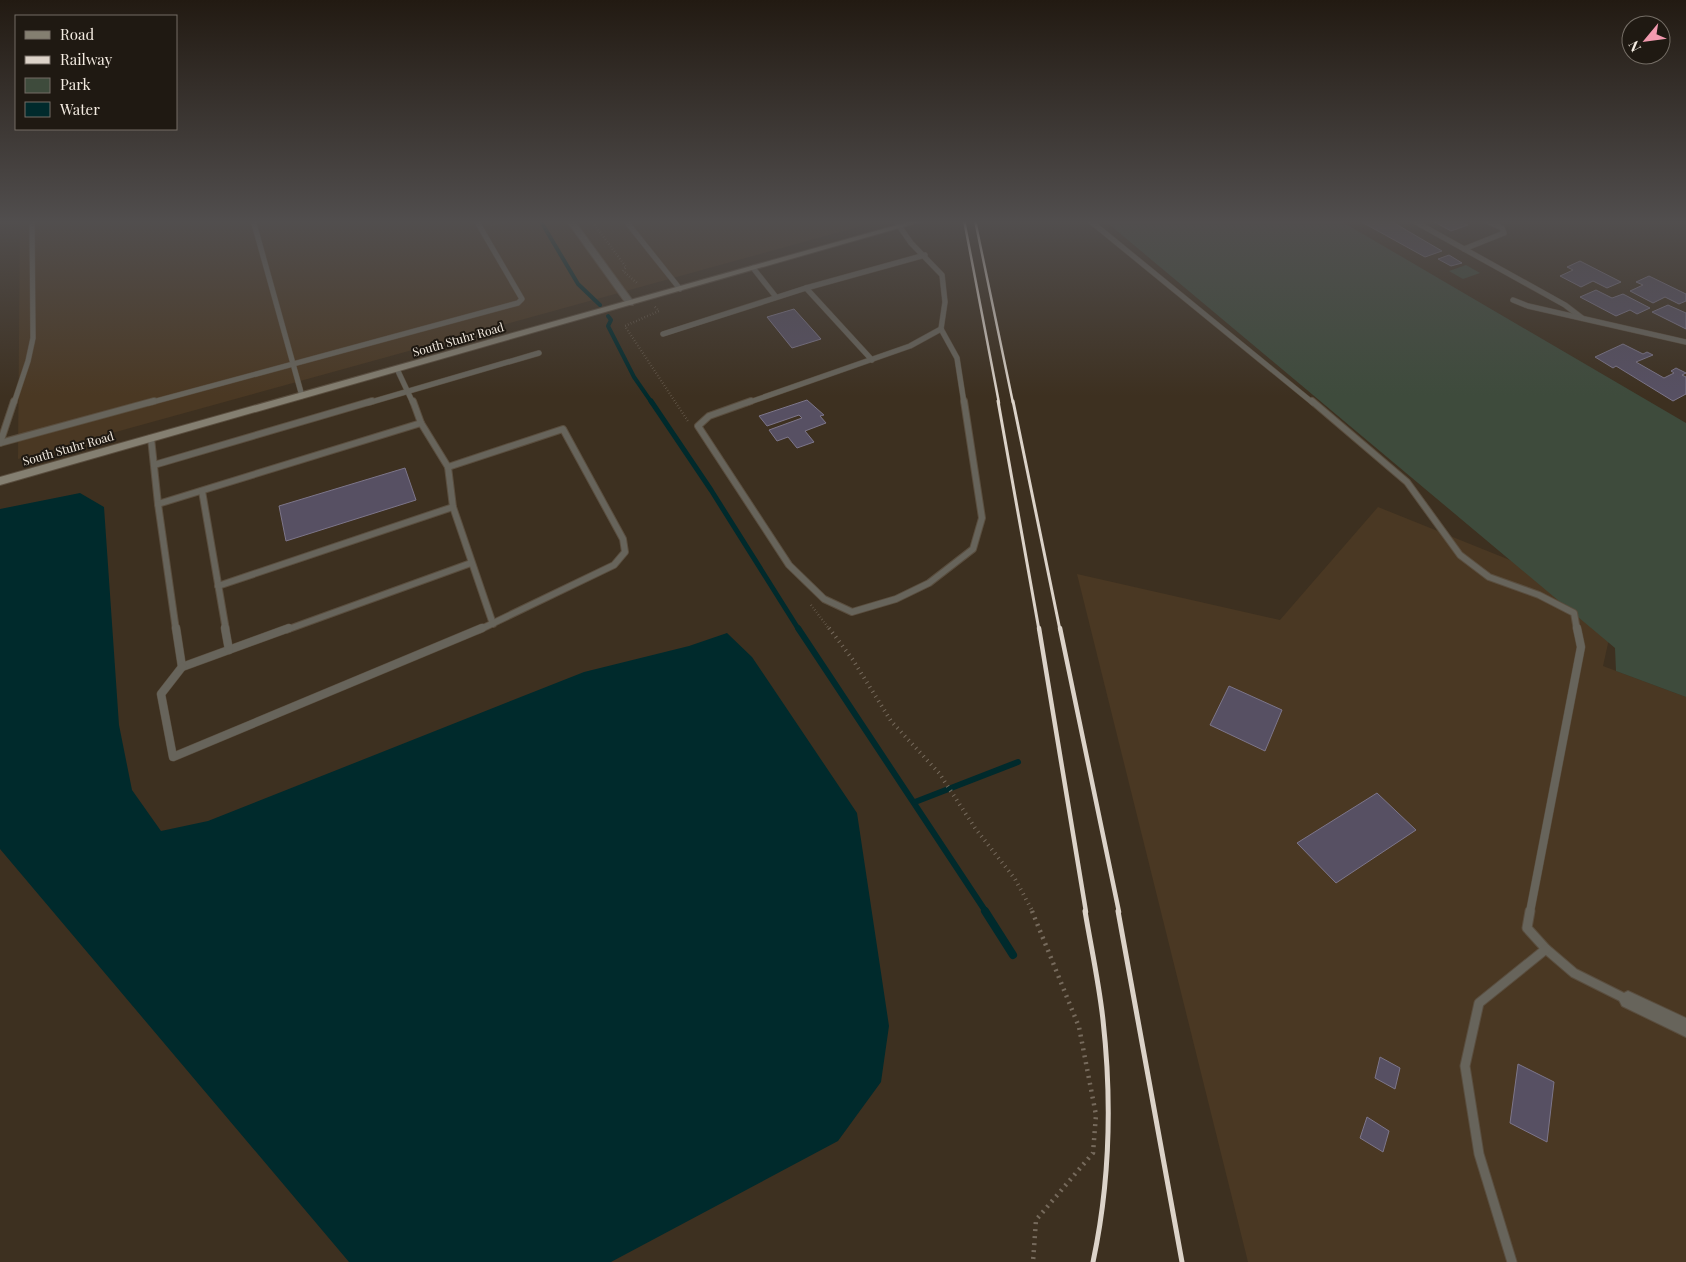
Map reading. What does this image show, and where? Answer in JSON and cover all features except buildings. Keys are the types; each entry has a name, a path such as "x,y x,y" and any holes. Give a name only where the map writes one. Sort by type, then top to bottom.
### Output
{"main road":[{"name":"South Stuhr Road","path":"0,480 715,279"}],"street":[{"path":"613,279 630,303"},
{"path":"1628,1000 1686,1028"}],"lane":[{"path":"0,443 28,361 33,338 32,279"},
{"path":"269,279 302,396"},
{"path":"0,443 518,303 522,299 510,279"},
{"path":"672,279 680,289"},
{"path":"762,279 776,297"},
{"path":"663,334 776,297 839,279"},
{"path":"941,329 910,346 709,416 698,426 789,565 824,598 852,612 896,599 929,583 973,549 982,518 957,358 941,329 945,302 942,279"},
{"path":"1162,279 1407,482 1460,555 1489,577 1539,595 1574,613 1581,647 1527,928 1546,949 1574,973 1628,1000"},
{"path":"1518,279 1565,305 1582,318"},
{"path":"806,288 872,360"},
{"path":"1513,300 1528,306 1686,342"},
{"path":"154,464 539,353"},
{"path":"397,369 409,391 421,423 448,467 453,507 470,563 493,624"},
{"path":"158,504 421,423"},
{"path":"448,467 563,429 623,539 625,552 614,565 493,624 173,757 161,694 182,667 470,563"},
{"path":"151,438 158,504 182,667"},
{"path":"202,491 229,650"},
{"path":"218,586 453,507"},
{"path":"1512,1262 1479,1154 1465,1066 1479,1003 1546,949"}],"path":[{"path":"632,279 637,283"},
{"path":"944,781 975,828 1015,879 1035,916 1079,1027 1096,1115 1093,1153 1036,1220 1033,1262"}],"shaded area":[{"path":"20,279 670,279 18,459"},
{"path":"1378,507 1617,603 1603,666 1686,697 1686,1262 1248,1262 1077,574 1280,620"}],"green space":[{"path":"1174,279 1440,279 1686,423 1686,697 1616,671 1615,648"}],"water":[{"path":"80,493 104,507 119,725 132,790 161,831 208,821 584,672 689,646 727,633 752,657 857,813 889,1026 881,1082 838,1141 611,1262 349,1262 0,849 0,509"}],"waterway":[{"path":"575,279 600,305"},
{"path":"608,316 611,320 608,326 634,377 652,403"},
{"path":"651,401 711,490 799,630"},
{"path":"798,628 986,912"},
{"path":"915,802 1018,762"},
{"path":"985,911 1013,955"}],"railway":[{"path":"975,279 999,403"},
{"path":"987,279 1013,403"},
{"path":"998,401 1039,630"},
{"path":"1013,401 1060,630"},
{"path":"1039,628 1086,912"},
{"path":"1060,628 1119,912"},
{"path":"1085,911 1101,1006 1108,1081 1106,1172 1099,1232 1093,1262"},
{"path":"1118,911 1182,1262"}]}
